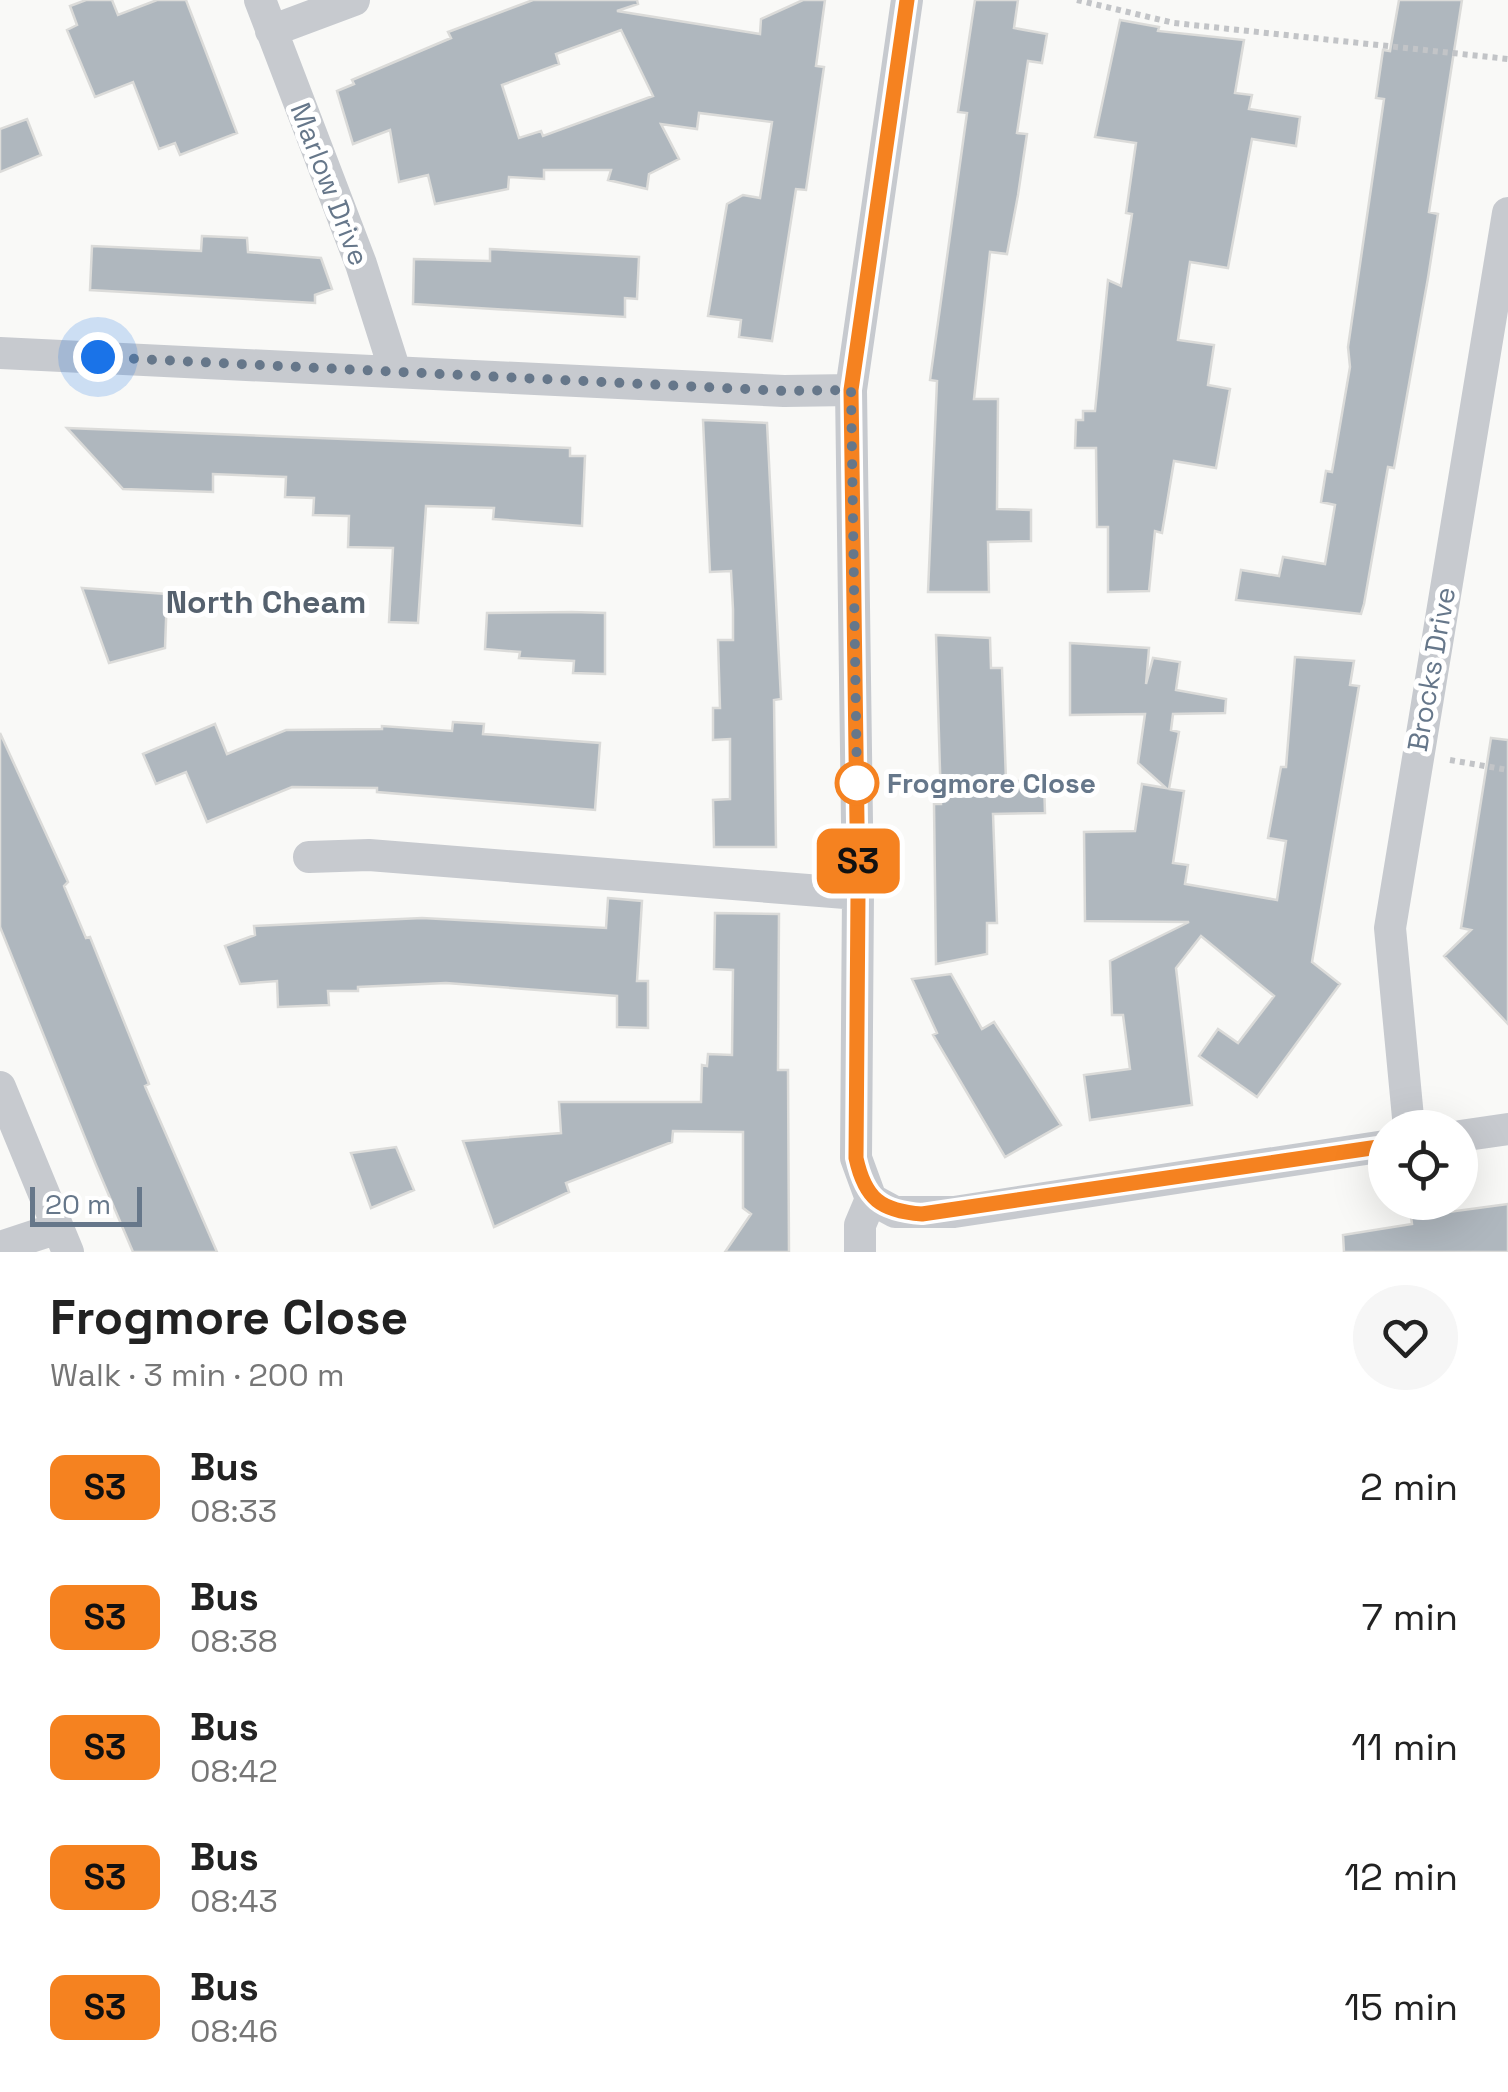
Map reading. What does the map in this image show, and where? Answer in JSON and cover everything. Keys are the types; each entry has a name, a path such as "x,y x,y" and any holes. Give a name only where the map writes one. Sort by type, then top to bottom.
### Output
{"street":[{"name":"Marlow Drive","path":"260,0 361,264 395,371"},
{"path":"272,31 354,0"},
{"path":"860,1252 860,1225 871,1200 856,1158 858,894 851,390 907,0"},
{"name":"Brocks Drive","path":"1407,1110 1390,928 1508,214"},
{"path":"0,353 784,391 851,390"},
{"path":"309,857 369,855 858,894"},
{"path":"0,1086 63,1240 0,1247"},
{"path":"1478,1133 1508,1129"},
{"path":"871,1200 895,1212 954,1212 1368,1149"}],"path":[{"path":"1077,0 1174,23 1508,58"},
{"path":"1416,755 1508,770"}],"building":[{"path":"86,0 112,0 118,15 157,0 186,0 237,133 180,155 175,143 159,149 133,82 95,97 67,30 77,25 70,6"},
{"path":"533,0 637,0 638,4 617,11 760,34 761,19 803,0 825,0 816,66 824,67 806,190 796,189 772,341 739,337 741,320 708,316 727,204 743,195 760,198 772,122 699,113 697,129 661,124 679,159 649,174 647,189 608,180 611,170 544,170 544,179 509,177 508,189 435,204 428,175 399,182 390,130 353,144 337,91 354,84 352,80 451,38 448,32","holes":["621,30 653,96 543,136 541,131 519,138 502,85 559,64 556,54"]},
{"path":"975,0 1018,0 1014,28 1047,34 1042,63 1028,61 1017,133 1027,134 1018,195 1007,254 990,252 974,399 998,399 997,509 1031,510 1031,541 988,542 989,592 928,592 937,381 930,380 967,113 958,112"},
{"path":"1399,0 1462,0 1429,212 1438,214 1428,278 1394,468 1388,467 1364,604 1361,614 1236,600 1241,570 1279,576 1283,557 1325,564 1335,505 1321,502 1326,471 1332,472 1350,367 1348,347 1384,99 1376,98 1383,50 1390,51"},
{"path":"1120,20 1159,27 1158,31 1244,40 1235,93 1252,95 1249,109 1300,117 1296,146 1252,139 1228,268 1190,262 1178,340 1214,345 1208,385 1230,389 1216,468 1174,461 1162,533 1155,531 1149,591 1108,592 1108,527 1097,527 1096,448 1075,448 1076,420 1083,420 1083,411 1095,411 1108,280 1121,286 1132,214 1126,213 1136,143 1095,137"},
{"path":"27,119 41,155 0,172 0,129"},
{"path":"202,236 247,238 248,252 321,258 332,289 315,295 315,303 90,290 92,246 201,251"},
{"path":"490,249 639,257 637,299 625,298 625,317 413,304 414,259 490,261"},
{"path":"703,420 767,423 781,699 774,700 776,847 714,847 713,800 730,799 730,739 713,740 713,708 720,708 718,640 733,640 733,609 731,571 710,572"},
{"path":"67,428 570,448 570,456 585,456 582,526 493,519 494,508 426,506 418,623 389,622 393,548 348,547 349,516 313,515 314,498 285,497 286,477 213,474 213,492 123,489"},
{"path":"82,588 167,594 165,648 109,663"},
{"path":"487,613 605,613 605,674 573,673 574,661 519,658 520,652 485,649"},
{"path":"936,635 990,638 991,668 1002,668 1006,781 1044,781 1045,813 993,814 997,923 987,923 987,954 936,964 934,804 941,804"},
{"path":"1070,643 1149,648 1146,684 1153,658 1180,662 1176,690 1226,699 1225,713 1173,714 1171,730 1179,732 1169,789 1184,791 1173,863 1188,865 1185,884 1277,900 1286,841 1268,838 1281,767 1286,767 1295,657 1354,661 1350,685 1359,686 1312,962 1340,984 1257,1097 1199,1056 1218,1029 1238,1043 1274,996 1201,936 1176,968 1192,1105 1090,1120 1084,1075 1130,1069 1123,1015 1112,1015 1110,961 1189,922 1085,921 1084,832 1135,831 1142,784 1166,788 1138,763 1145,714 1070,715"},
{"path":"453,722 484,724 483,734 600,743 595,810 377,792 377,788 292,787 207,822 186,772 156,784 143,754 215,724 227,754 286,730 382,726 452,731"},
{"path":"0,733 68,882 64,886 86,938 90,937 149,1084 145,1086 217,1252 133,1252 96,1165 0,927"},
{"path":"1491,738 1508,740 1508,1024 1444,956 1471,930 1461,928"},
{"path":"608,898 642,901 637,981 648,981 648,1028 617,1027 617,996 446,983 328,991 329,1005 278,1007 277,981 240,984 225,946 255,935 254,926 422,918 606,928"},
{"path":"715,913 779,914 778,1070 788,1070 789,1252 725,1252 751,1214 743,1208 743,1132 673,1131 672,1142 566,1183 569,1192 494,1227 463,1141 561,1133 559,1102 701,1102 702,1065 707,1066 708,1054 732,1055 733,970 714,969"},
{"path":"951,974 982,1029 994,1022 1061,1125 1005,1157 933,1035 937,1033 912,979"},
{"path":"396,1147 414,1190 371,1208 351,1153"},
{"path":"1508,1204 1508,1252 1344,1252 1343,1235 1412,1224 1411,1220 1478,1220 1478,1208"}],"bus line":[{"name":"S3","path":"907,0 851,390 858,894 856,1158 862,1185 871,1200 895,1212 954,1212 1368,1149"}],"place":[{"name":"Frogmore Close","path":"857,783"}],"district":[{"name":"North Cheam","path":"266,602"}],"route":[{"path":"98,357 784,391 851,390 857,783"}]}
